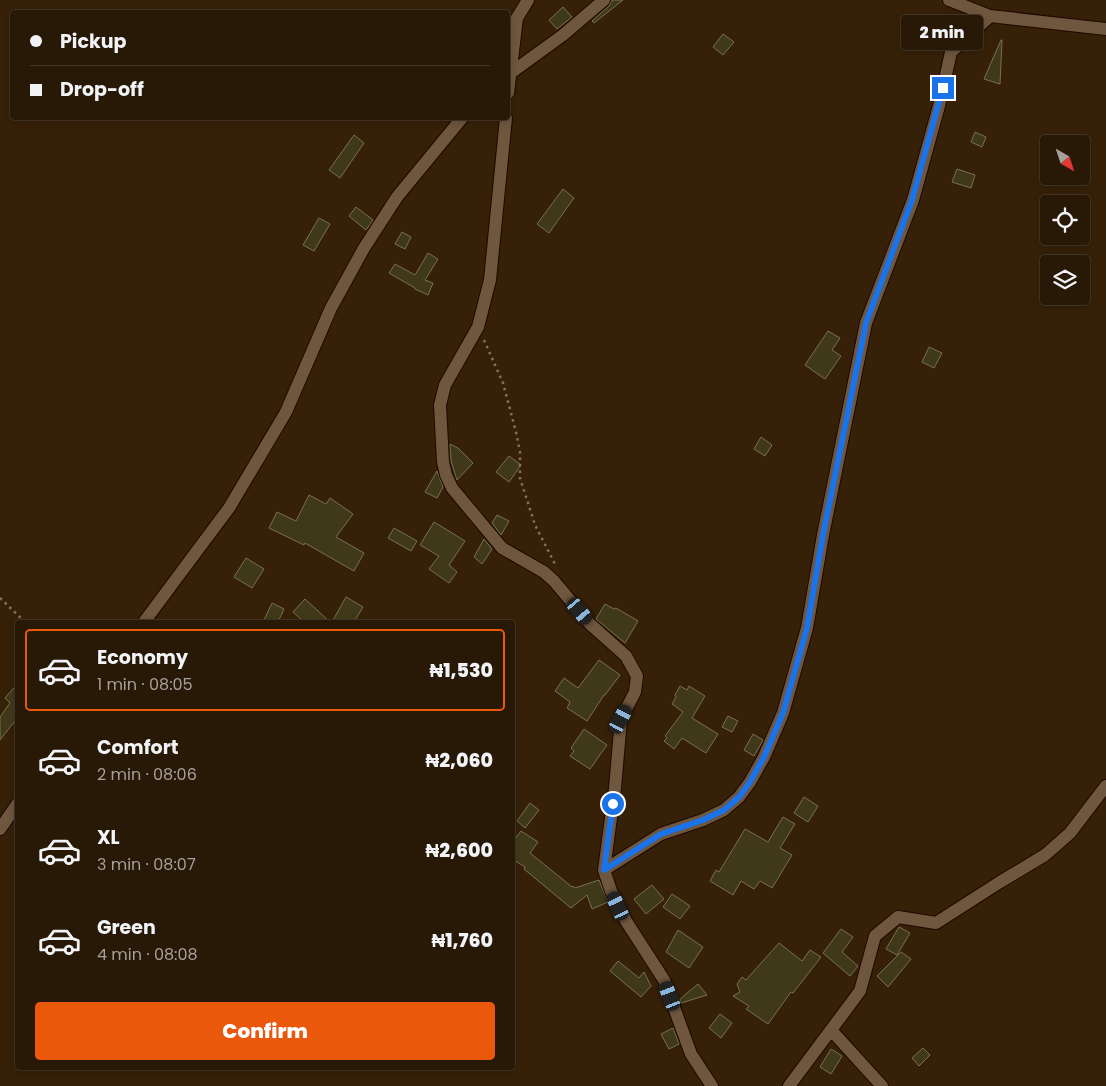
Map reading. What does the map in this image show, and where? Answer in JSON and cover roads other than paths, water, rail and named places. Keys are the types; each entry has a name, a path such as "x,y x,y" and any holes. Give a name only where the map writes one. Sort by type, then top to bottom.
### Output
{"street":[{"path":"510,61 516,18 528,0"},
{"path":"510,74 563,35 604,0"},
{"path":"949,0 990,16 1106,29"},
{"path":"604,870 661,834 703,820 724,810 739,797 764,757 783,713 807,628 823,535 866,323 912,200 951,52 990,16"},
{"path":"145,620 229,508 286,412 331,308 364,248 397,197 460,120"},
{"path":"506,120 490,280 478,327 445,385 440,405 443,462 452,488 502,548 544,572 559,586 590,624 626,656 637,676 635,692 621,719 615,788 604,870 611,891 626,921 664,980 691,1054 712,1086"},
{"path":"789,1086 860,991 875,936 898,917 936,923 1045,856 1070,833 1106,786"},
{"path":"0,829 15,807"},
{"path":"831,1030 882,1086"}]}
